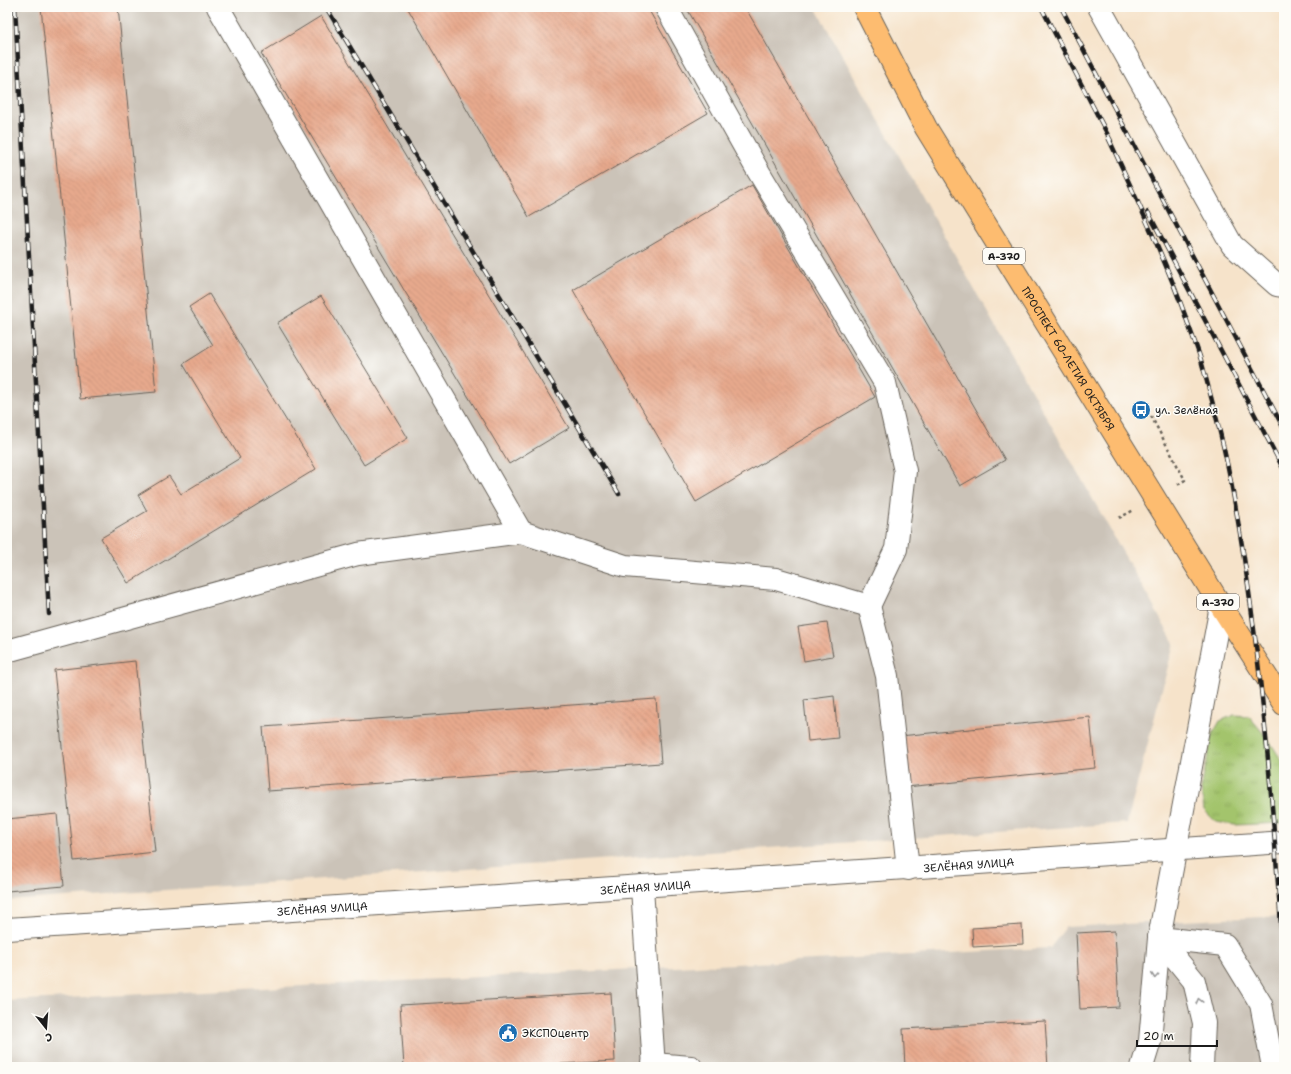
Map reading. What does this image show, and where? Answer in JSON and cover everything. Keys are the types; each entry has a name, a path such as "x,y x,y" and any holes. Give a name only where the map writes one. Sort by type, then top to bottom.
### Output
{"highway":[{"name":"ПРОСПЕКТ 60-ЛЕТИЯ ОКТЯБРЯ","path":"864,7 926,128 1221,606 1284,704"}],"street":[{"path":"218,7 521,532"},
{"path":"666,7 757,169 884,383 905,470 896,549 869,606 887,676 908,869"},
{"path":"1099,7 1232,245 1277,285 1284,286"},
{"path":"7,651 358,554 521,532 626,566 776,579 869,606"},
{"path":"1142,1067 1150,1041 1158,938 1221,606"},
{"name":"ЗЕЛЁНАЯ УЛИЦА","path":"7,929 642,888 1284,842"},
{"path":"642,888 654,1065 691,1067"},
{"path":"1158,938 1194,981 1204,1023 1202,1067"},
{"path":"1158,938 1225,945 1261,1004 1273,1067"}],"shaded area":[{"path":"7,7 815,7 1174,643 1127,823 7,901"},
{"path":"1284,916 1284,1067 7,1067 7,1001 1050,948 1066,927"}],"green space":[{"path":"1234,715 1249,716 1268,739 1284,764 1284,823 1235,825 1216,822 1204,810 1201,789 1212,735 1220,721"}],"building":[{"path":"41,7 118,7 156,392 80,399"},
{"path":"407,7 647,7 708,113 529,217"},
{"path":"686,7 745,7 1005,460 960,486"},
{"path":"321,16 569,428 509,464 261,53"},
{"path":"752,185 875,397 696,502 573,290"},
{"path":"209,294 316,469 128,583 101,538 147,511 138,495 169,476 181,494 240,458 183,364 213,345 189,307"},
{"path":"321,296 408,438 364,465 277,323"},
{"path":"827,623 833,656 804,661 798,627"},
{"path":"135,661 155,852 74,861 54,670"},
{"path":"834,696 838,738 808,741 804,700"},
{"path":"656,699 661,763 268,791 263,727"},
{"path":"1090,717 1095,768 906,787 900,736"},
{"path":"57,814 64,886 7,891 7,819"},
{"path":"1022,925 1023,944 973,947 972,928"},
{"path":"1115,931 1119,1007 1080,1009 1076,933"},
{"name":"ЭКСПОцентр","path":"611,993 615,1061 505,1067 404,1067 400,1005"},
{"path":"1045,1021 1048,1067 905,1067 903,1029"}],"railway":[{"path":"15,7 49,614"},
{"path":"326,7 619,494"},
{"path":"1041,7 1111,141"},
{"path":"1061,7 1284,429"},
{"path":"1108,137 1158,247 1185,315 1201,360 1226,459 1243,552 1259,670 1271,789 1284,968"},
{"path":"1148,212 1284,470"}],"place":[{"name":"ул. Зелёная","path":"1141,410"},
{"name":"ЭКСПОцентр","path":"508,1033"}]}
